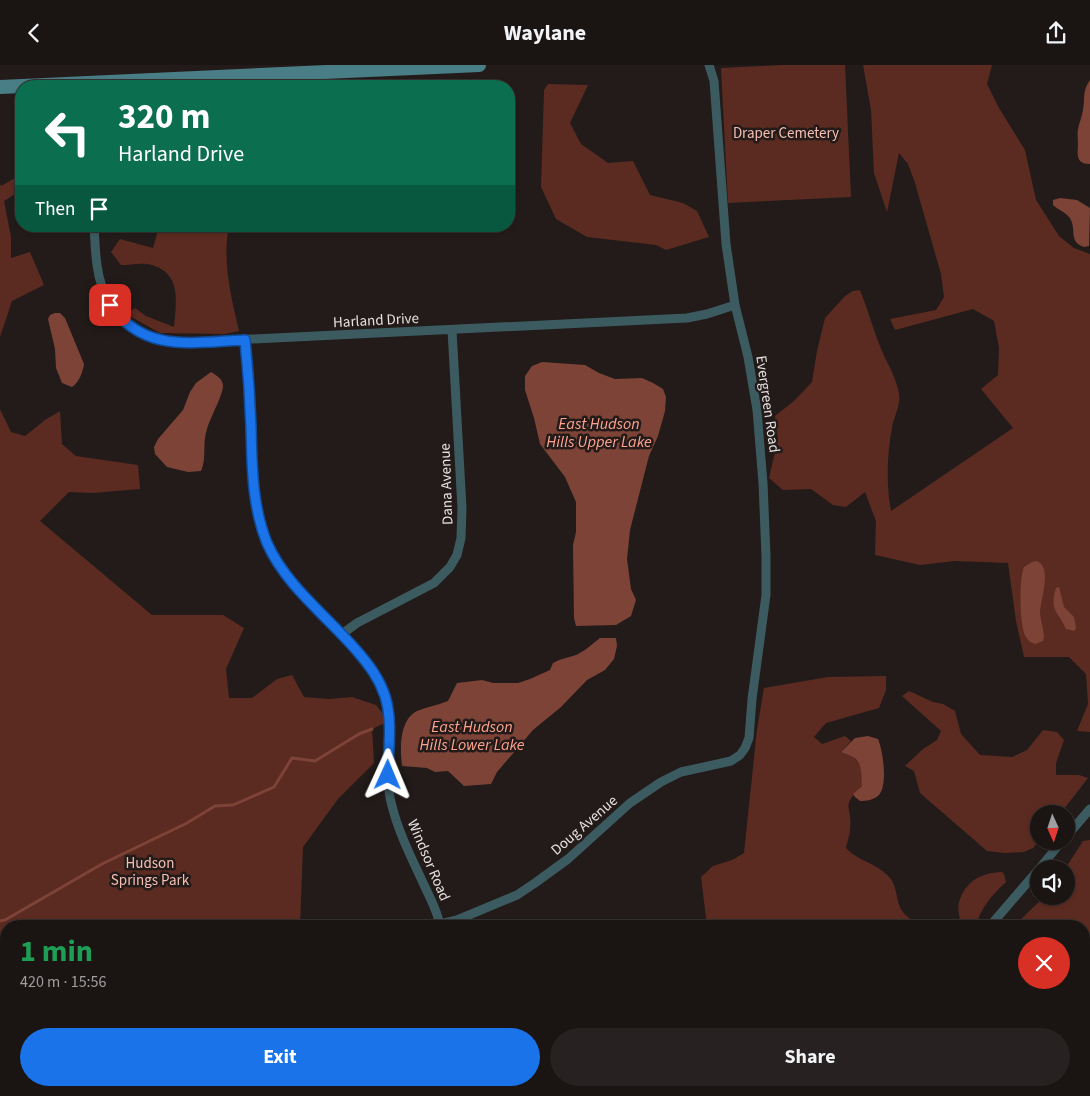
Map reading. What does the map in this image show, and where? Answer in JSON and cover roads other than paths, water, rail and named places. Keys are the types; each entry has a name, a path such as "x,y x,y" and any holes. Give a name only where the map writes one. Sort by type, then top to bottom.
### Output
{"main road":[{"path":"185,80 479,65"},
{"path":"0,87 15,87"}],"street":[{"name":"Evergreen Road","path":"709,65 714,81 726,244 735,305 748,357 757,410 763,483 766,595 752,699 749,738 745,749"},
{"name":"Harland Drive","path":"94,232 97,266 103,292 117,314 136,330 153,339 176,342 687,318 735,305"},
{"name":"Dana Avenue","path":"342,634 357,623 434,583 450,567 457,555 461,538 462,508 452,330"},
{"name":"Windsor Road","path":"245,340 250,390 253,481 263,533 278,563 294,585 342,634 374,672 385,696 389,721 388,775 392,807 406,845 439,920"},
{"name":"Doug Avenue","path":"457,920 517,895 536,883 568,859 630,803 661,782 681,772 731,761 745,749"},
{"path":"1075,826 1090,809"},
{"path":"1046,860 1055,850"},
{"path":"995,920 1030,879"}],"water":[{"path":"1090,80 1090,164 1086,164 1082,163 1079,159 1078,127 1083,110 1085,91"},
{"path":"1060,198 1077,200 1090,208 1089,246 1084,247 1076,242 1070,218 1053,205 1053,200"},
{"path":"60,313 65,318 84,364 80,377 72,387 62,383 56,368 55,349 48,319 50,315"},
{"name":"East Hudson Hills Upper Lake","path":"542,362 585,365 615,379 642,378 663,389 666,397 665,411 658,436 649,456 630,530 627,559 631,589 636,600 631,616 616,625 576,626 574,618 573,545 576,532 576,502 565,477 540,444 525,390 525,376 532,366"},
{"path":"211,372 221,379 223,386 206,434 204,461 201,471 188,472 167,467 155,454 154,447 158,439 183,410 190,392 196,383"},
{"path":"1037,561 1042,565 1045,577 1040,614 1044,638 1043,641 1035,644 1028,640 1024,632 1021,613 1021,591 1024,567"},
{"path":"1059,587 1064,607 1074,617 1076,628 1074,631 1066,629 1055,610 1054,596 1056,588"},
{"name":"East Hudson Hills Lower Lake","path":"600,638 616,638 617,646 614,659 605,670 587,680 561,707 533,730 497,772 491,784 464,786 448,771 435,772 427,768 402,766 401,743 407,721 417,711 448,701 457,683 482,680 493,683 518,683 550,670 553,663 576,655"},
{"path":"868,736 878,739 880,744 884,776 882,790 879,795 870,800 860,801 853,794 862,786 860,766 852,756 841,752 855,738"}],"waterway":[{"path":"5,920 102,864 187,823 215,806 233,805 274,787 292,758 315,761 359,734 372,729"}],"park label":[{"name":"Draper Cemetery","path":"786,133"},
{"name":"Hudson Springs Park","path":"150,872"}]}
